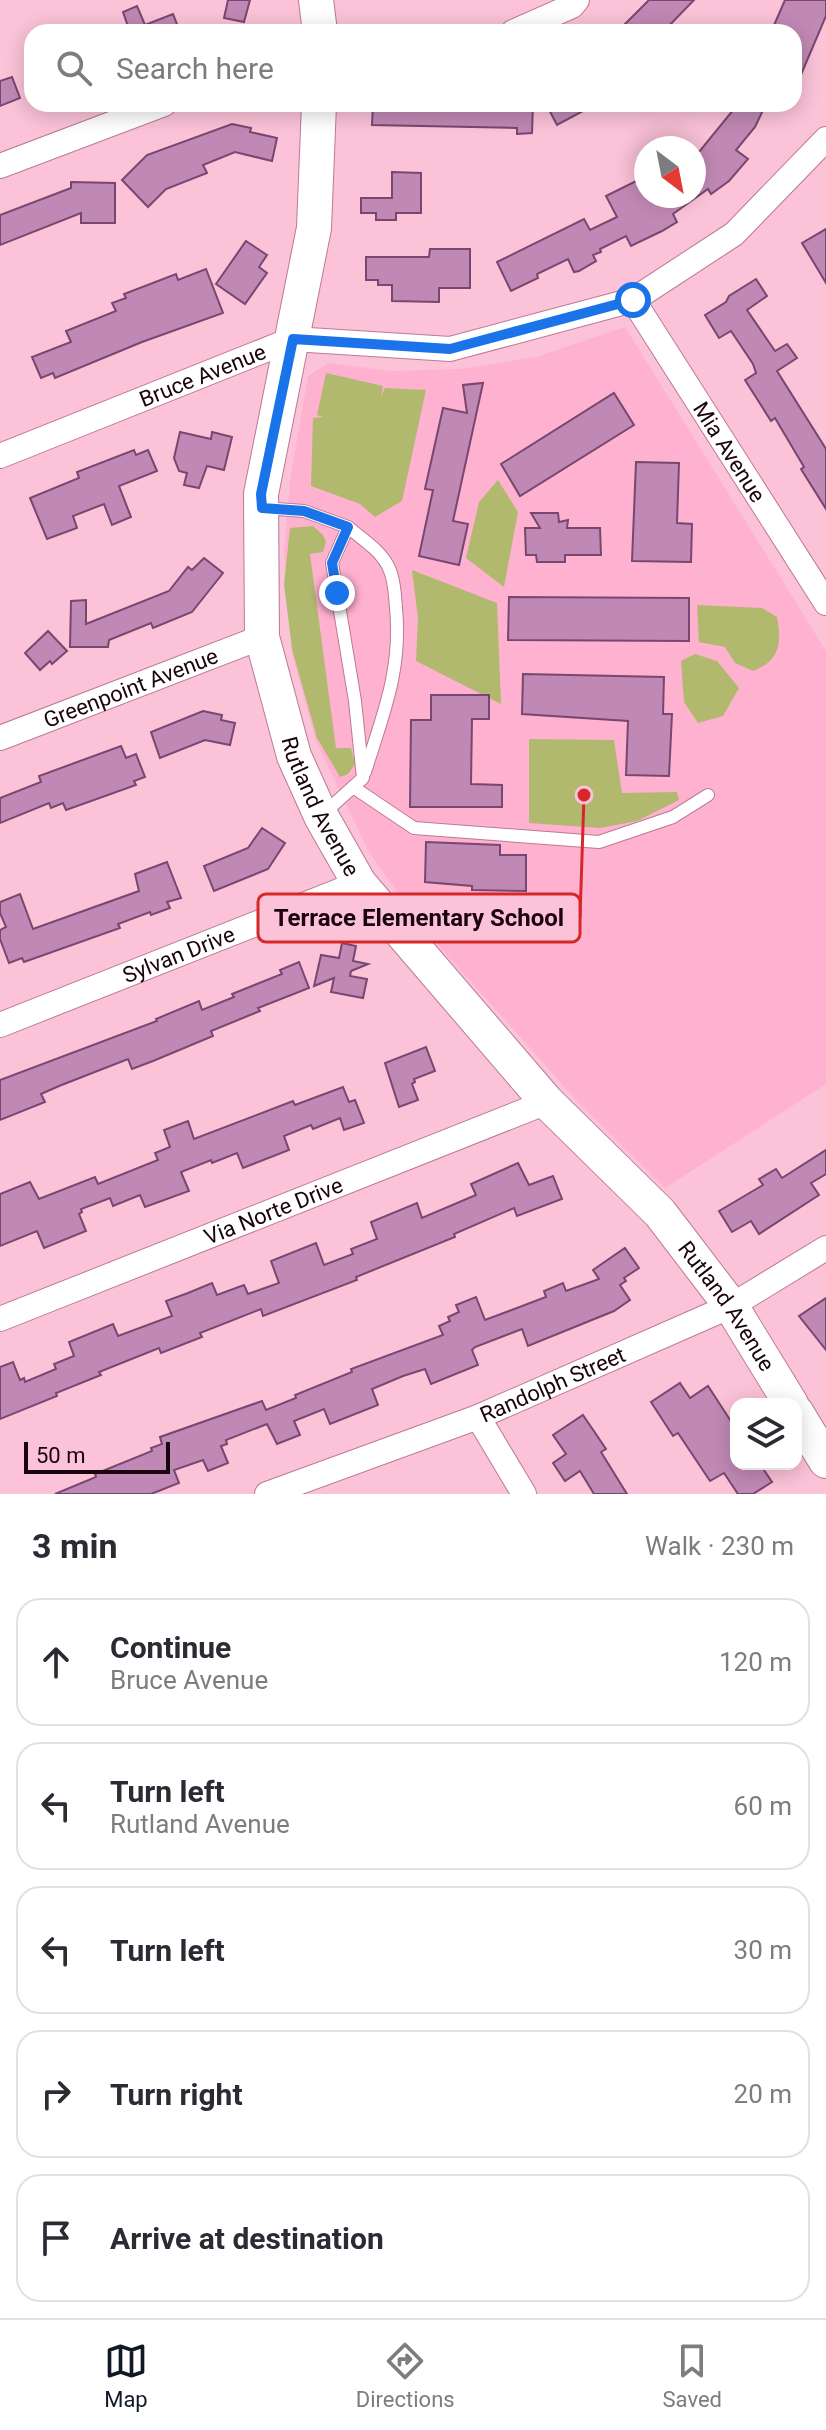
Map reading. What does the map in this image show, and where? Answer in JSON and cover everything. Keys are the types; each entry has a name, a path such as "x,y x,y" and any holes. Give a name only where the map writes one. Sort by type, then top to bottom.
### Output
{"street":[{"path":"316,0 319,24"},
{"path":"531,24 572,6 577,0"},
{"path":"0,166 143,112"},
{"name":"Rutland Avenue","path":"319,112 314,228 261,494 262,637 294,756 321,816 359,883 547,1102 660,1213 731,1306 787,1398"},
{"name":"Bruce Avenue","path":"0,456 293,339 450,349 633,300 734,234 826,139"},
{"name":"Mia Avenue","path":"633,300 826,603"},
{"name":"Greenpoint Avenue","path":"0,738 262,637"},
{"name":"Sylvan Drive","path":"0,1025 359,883"},
{"name":"Via Norte Drive","path":"0,1319 547,1102"},
{"name":"Randolph Street","path":"267,1494 478,1417 731,1306 826,1248"},
{"path":"478,1417 524,1494"},
{"path":"802,1422 826,1461"}],"lane":[{"path":"262,508 304,511 348,527 379,552 389,568 395,591 398,624 395,679 358,783 321,816"},
{"path":"348,527 332,563 355,701 358,783 414,828 599,842 673,817 708,795"}],"shaded area":[{"path":"625,327 826,651 826,1084 665,1188 580,1104 422,927 369,852 315,739 292,653 284,552 290,481 308,376 328,363 392,371 461,369 536,357"}],"green space":[{"path":"326,373 383,386 381,397 385,388 426,390 402,501 375,517 360,504 311,486 313,418 323,417 317,415"},
{"path":"498,480 518,512 504,587 466,558 479,502"},
{"path":"313,526 326,542 323,552 310,554 336,748 351,748 355,764 348,774 340,777 317,738 292,649 284,584 290,528"},
{"path":"412,570 497,603 501,704 416,661 418,618"},
{"path":"697,605 762,608 777,617 779,642 774,656 753,671 735,663 725,647 699,642"},
{"path":"695,654 717,661 739,688 723,716 698,723 684,702 681,661"},
{"path":"529,739 614,740 622,793 677,792 679,800 637,821 600,828 529,823"}],"building":[{"path":"228,0 250,0 244,22 224,18"},
{"path":"649,0 694,0 671,24 625,24"},
{"path":"785,0 826,0 826,16 802,72 802,24 774,24"},
{"path":"137,6 145,24 127,24 123,12"},
{"path":"173,14 177,24 148,24"},
{"path":"12,77 20,98 0,106 0,81"},
{"path":"373,112 533,112 532,133 517,134 517,128 372,125"},
{"path":"550,112 581,112 557,125"},
{"path":"731,112 762,112 755,127 736,150 748,159 729,181 711,194 706,190 706,143"},
{"path":"232,124 277,138 272,161 235,152 203,165 207,173 166,189 148,207 122,180 147,155"},
{"path":"392,172 421,173 421,213 396,213 396,220 376,220 376,213 361,213 361,198 392,198"},
{"path":"71,182 115,183 115,223 81,223 81,213 0,245 0,215 71,188"},
{"path":"634,182 634,208 681,208 673,214 677,222 662,231 631,246 626,236 600,249 601,252 593,255 596,261 579,271 574,272 568,259 511,291 497,262 584,219 590,230 617,217 606,196"},
{"path":"826,229 826,283 802,243"},
{"path":"246,241 267,255 259,267 267,273 245,304 216,284"},
{"path":"430,249 470,249 470,288 439,288 439,302 392,301 392,285 378,285 378,280 366,280 366,257 429,257"},
{"path":"206,269 223,313 55,378 53,373 41,378 32,357 71,342 66,331 116,311 112,303 126,298 124,294 176,274 178,280"},
{"path":"756,279 767,296 747,310 775,351 787,344 797,358 777,371 826,449 826,509 775,418 771,421 745,380 756,373 753,364 731,331 719,338 705,315"},
{"path":"483,383 453,521 468,524 459,565 419,556 433,490 425,489 443,408 467,413 463,385"},
{"path":"614,393 634,425 520,496 501,464"},
{"path":"180,432 211,439 212,432 232,437 224,470 207,466 199,488 184,485 187,473 179,471 174,458"},
{"path":"134,450 136,455 148,450 157,471 119,486 131,517 112,525 104,504 73,516 77,528 47,539 30,498 79,478 77,472"},
{"path":"636,462 679,463 677,523 692,524 691,562 632,561"},
{"path":"531,513 558,513 559,522 568,520 567,528 600,528 601,555 565,555 565,562 537,562 536,555 526,555 525,528 540,528"},
{"path":"204,558 223,573 192,612 153,628 151,623 109,640 108,647 70,647 71,601 86,600 86,624 169,591 188,567 192,570"},
{"path":"509,597 689,598 689,641 508,640"},
{"path":"48,631 67,651 40,670 25,653"},
{"path":"523,674 664,677 663,714 672,714 669,776 626,775 628,721 522,714"},
{"path":"431,695 489,695 489,719 472,719 471,784 502,785 502,807 410,807 411,720 431,720"},
{"path":"203,711 222,715 221,720 235,723 230,745 205,740 160,758 151,732"},
{"path":"121,746 126,758 136,754 145,777 134,781 136,785 66,810 63,803 51,808 49,803 0,823 0,798 41,782 39,776"},
{"path":"262,828 285,843 268,869 214,891 204,866 248,848"},
{"path":"426,842 500,845 500,855 526,855 526,891 472,890 472,886 425,882"},
{"path":"167,862 181,898 167,902 170,908 151,915 150,912 118,924 120,928 24,962 22,958 9,963 0,939 0,930 6,927 0,913 0,902 20,894 33,929 139,891 135,874"},
{"path":"342,943 356,946 353,961 368,964 351,971 350,976 367,979 363,998 331,992 334,978 314,986 321,955 339,958"},
{"path":"299,962 309,988 258,1008 260,1011 211,1031 213,1036 153,1061 132,1069 128,1059 59,1086 41,1094 45,1102 0,1120 0,1080 157,1021 199,1001 202,1010 282,974 280,970"},
{"path":"426,1047 435,1071 414,1079 412,1084 418,1100 399,1107 385,1063"},
{"path":"343,1087 349,1102 355,1100 364,1123 344,1130 340,1118 313,1129 311,1125 284,1136 289,1150 243,1168 237,1153 212,1163 211,1160 181,1172 189,1191 145,1207 140,1195 113,1206 110,1198 81,1209 79,1214 86,1231 44,1248 37,1231 0,1246 0,1194 30,1182 39,1199 95,1177 98,1184 158,1160 155,1153 170,1147 164,1130 188,1121 194,1139 293,1101 295,1105"},
{"path":"826,1150 826,1174 811,1183 819,1195 759,1234 751,1221 732,1232 719,1211 763,1185 759,1179 776,1169 782,1178"},
{"path":"518,1163 529,1185 553,1176 562,1199 517,1216 514,1208 454,1234 455,1237 356,1277 357,1280 263,1316 261,1309 200,1333 202,1337 161,1353 159,1348 99,1372 101,1375 56,1393 57,1396 0,1419 0,1367 13,1362 20,1380 24,1378 25,1382 56,1369 54,1364 74,1356 69,1342 113,1324 118,1336 172,1316 166,1301 212,1283 217,1295 244,1285 248,1294 279,1283 271,1261 316,1243 324,1265 353,1254 351,1249 377,1239 371,1222 417,1203 422,1218 476,1195 471,1184"},
{"path":"625,1248 639,1268 624,1278 626,1281 620,1285 630,1300 614,1311 528,1346 522,1329 475,1347 472,1350 478,1365 431,1384 425,1369 403,1376 372,1389 378,1405 330,1424 324,1409 294,1421 300,1435 277,1444 267,1424 226,1440 227,1444 221,1446 228,1463 208,1471 203,1460 174,1470 179,1483 151,1494 55,1494 152,1451 151,1448 162,1444 160,1437 262,1401 266,1410 352,1372 351,1369 443,1335 439,1326 459,1312 456,1305 476,1297 485,1320 546,1297 544,1291 563,1283 566,1291 599,1279 593,1270"},
{"path":"826,1298 826,1350 799,1316"},
{"path":"680,1383 690,1398 708,1386 730,1420 730,1470 764,1470 772,1482 753,1494 738,1494 724,1473 710,1481 678,1433 673,1436 651,1402"},
{"path":"583,1415 606,1449 601,1452 627,1494 594,1494 580,1471 565,1481 553,1463 566,1454 553,1435"}],"place":[{"name":"Terrace Elementary School","path":"584,795"}],"route":[{"path":"337,593 332,563 348,527 304,511 262,508 261,494 293,339 450,349 633,300"}]}
